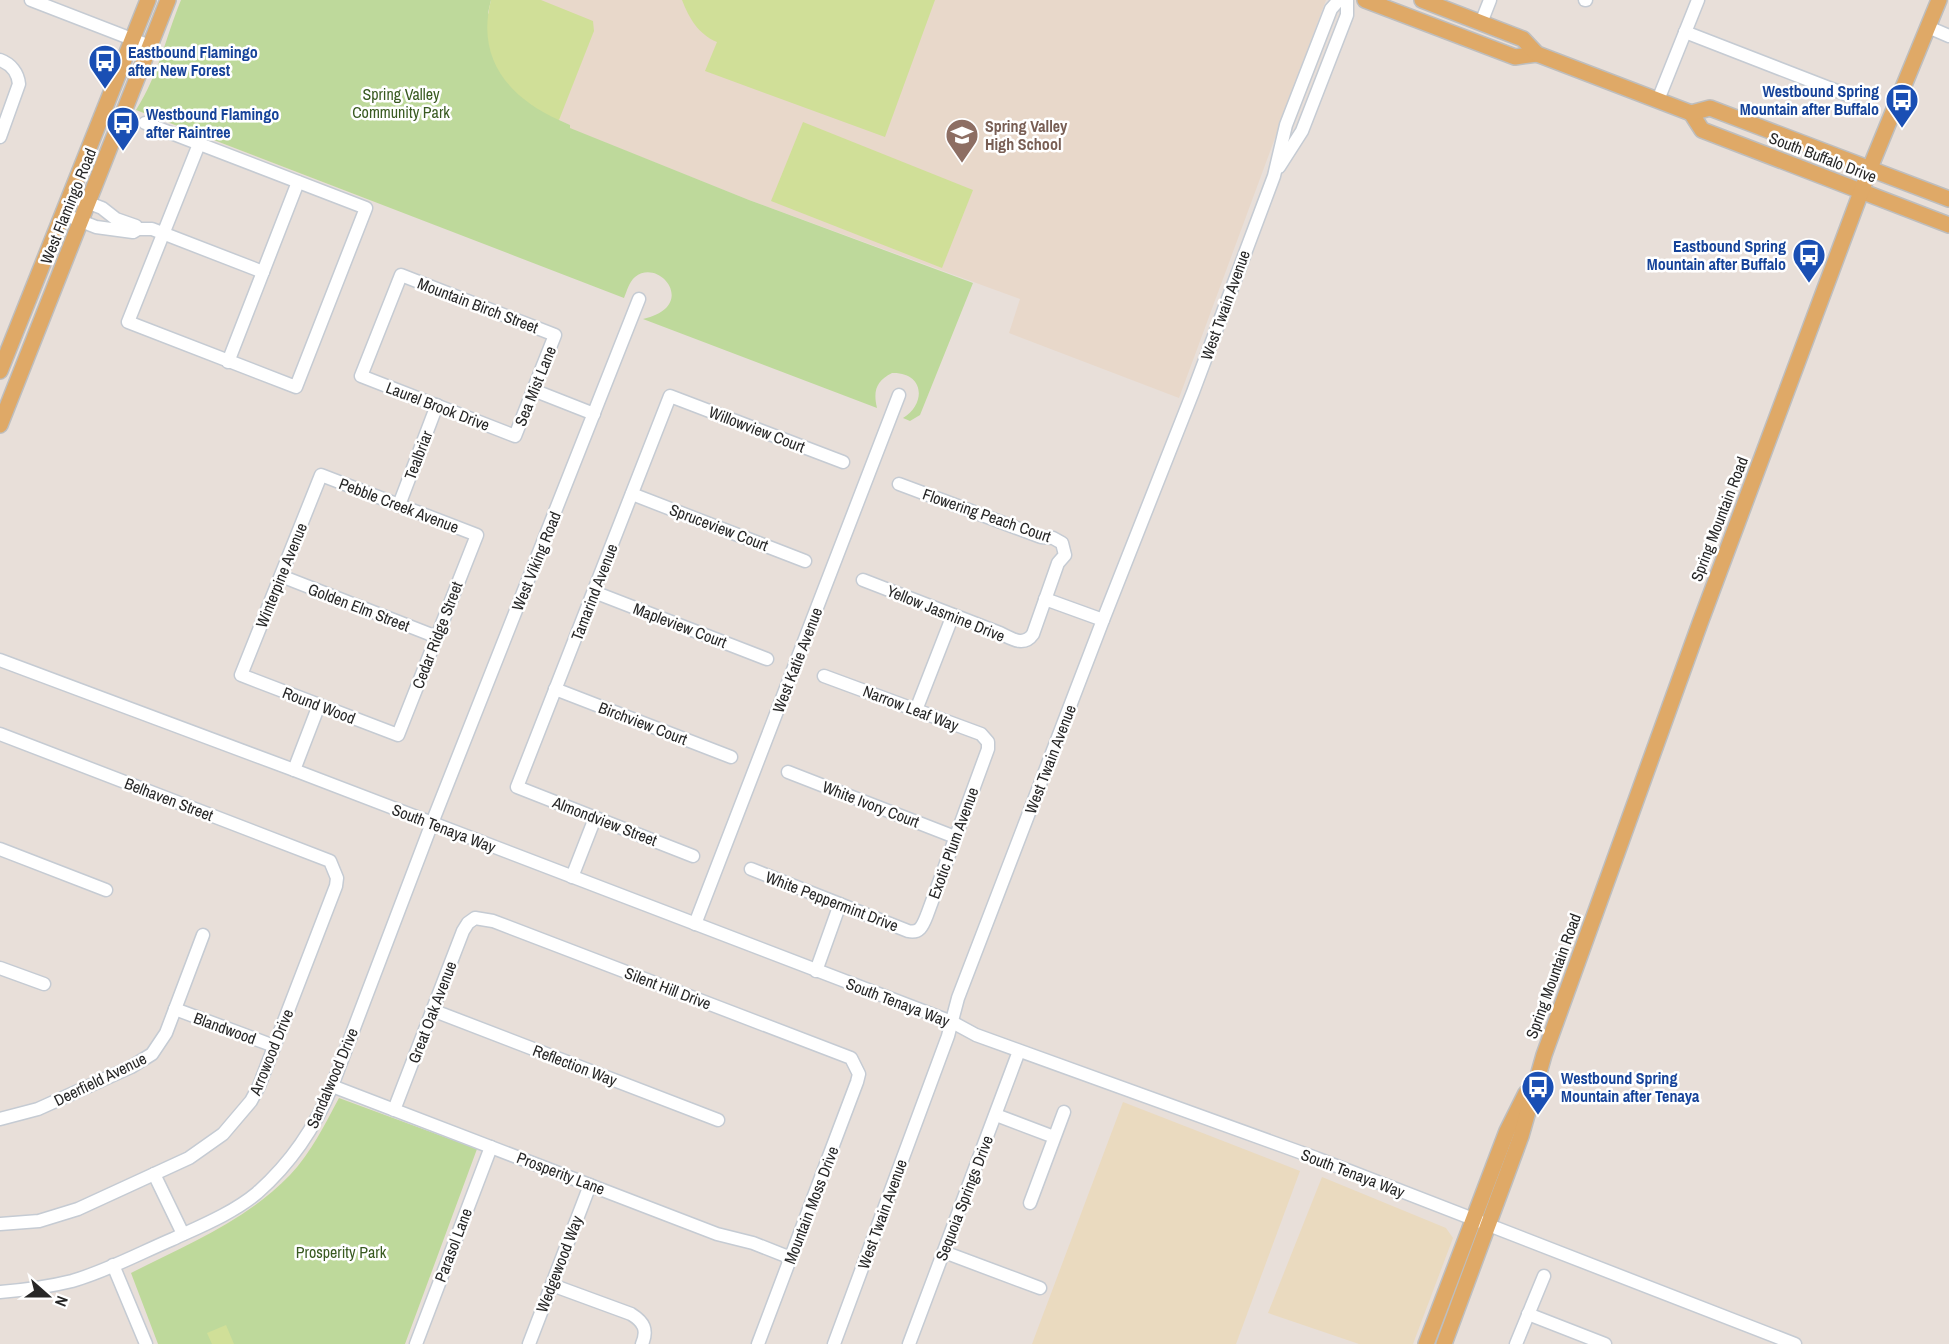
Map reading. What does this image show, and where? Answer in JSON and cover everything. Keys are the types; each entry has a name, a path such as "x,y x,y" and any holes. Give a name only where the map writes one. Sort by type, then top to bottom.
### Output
{"main road":[{"name":"West Flamingo Road","path":"0,371 148,0"},
{"name":"West Flamingo Road","path":"0,425 168,0"},
{"name":"South Buffalo Drive","path":"1365,0 1515,57 1537,54"},
{"name":"South Buffalo Drive","path":"1422,0 1523,39 1537,54 1691,113 1702,130 1949,225"},
{"name":"Spring Mountain Road","path":"1444,1344 1521,1136 1544,1055 1653,748 1861,191 1939,0"},
{"name":"South Buffalo Drive","path":"1691,113 1710,108 1949,199"},
{"name":"Spring Mountain Road","path":"1426,1344 1507,1131 1544,1055"}],"street":[{"path":"31,0 150,46"},
{"name":"West Twain Avenue","path":"834,1344 963,987 1274,176 1286,125 1331,9 1339,0"},
{"name":"West Twain Avenue","path":"1274,176 1302,131 1347,15 1347,0"},
{"path":"1481,23 1490,0"},
{"path":"1658,100 1698,0"},
{"path":"1928,27 1949,36"},
{"path":"1685,32 1850,96"},
{"path":"0,60 7,62 18,75 18,92 0,137"},
{"path":"145,123 366,208 296,387 128,322 199,144"},
{"path":"228,362 298,182"},
{"path":"70,196 102,208 122,222 134,225 138,229"},
{"path":"63,214 96,227 133,232 138,229 152,229 264,272"},
{"name":"Mountain Birch Street","path":"361,376 400,275 555,335"},
{"name":"West Viking Road","path":"432,823 639,299"},
{"name":"Sea Mist Lane","path":"515,436 555,335"},
{"name":"Laurel Brook Drive","path":"361,376 515,436"},
{"path":"533,390 594,414"},
{"name":"West Katie Avenue","path":"695,924 899,395"},
{"name":"Willowview Court","path":"670,396 843,462"},
{"name":"Tamarind Avenue","path":"517,787 670,396"},
{"name":"Tealbriar","path":"399,505 437,405"},
{"name":"Pebble Creek Avenue","path":"321,475 477,535"},
{"name":"Winterpine Avenue","path":"241,675 321,475"},
{"name":"Flowering Peach Court","path":"899,484 1062,543 1065,555 1058,563 1045,599"},
{"name":"Spruceview Court","path":"632,494 805,561"},
{"name":"Cedar Ridge Street","path":"398,735 477,535"},
{"name":"Golden Elm Street","path":"281,576 436,637"},
{"name":"Yellow Jasmine Drive","path":"863,580 1000,633 1015,641 1029,639 1036,627 1045,599"},
{"name":"Mapleview Court","path":"594,592 767,659"},
{"path":"1045,599 1103,620"},
{"path":"916,710 953,615"},
{"name":"South Tenaya Way","path":"0,660 952,1022 976,1035 1316,1158 1795,1344"},
{"name":"Round Wood","path":"241,675 398,735"},
{"name":"Narrow Leaf Way","path":"824,676 981,734 988,742 988,749"},
{"name":"Birchview Court","path":"555,689 731,757"},
{"path":"294,770 319,705"},
{"name":"Belhaven Street","path":"0,734 330,861 334,869"},
{"name":"Exotic Plum Avenue","path":"914,932 923,927 988,749"},
{"name":"White Ivory Court","path":"788,772 955,837"},
{"name":"Almondview Street","path":"517,787 693,855"},
{"path":"572,877 595,818"},
{"name":"Sandalwood Drive","path":"0,1292 32,1289 72,1281 112,1266 222,1216 255,1194 282,1169 304,1142 323,1107 432,823"},
{"path":"0,849 106,890"},
{"name":"Arrowood Drive","path":"0,1224 39,1221 78,1209 189,1158 223,1134 259,1086 336,886 337,878 334,869"},
{"name":"White Peppermint Drive","path":"751,869 914,932"},
{"path":"816,971 840,904"},
{"name":"Great Oak Avenue","path":"394,1110 462,931 475,918"},
{"name":"Silent Hill Drive","path":"475,918 504,926 851,1058 856,1066"},
{"name":"Deerfield Avenue","path":"0,1119 38,1109 148,1057 166,1033 203,935"},
{"path":"0,968 44,984"},
{"name":"Blandwood","path":"175,1009 274,1046"},
{"name":"Reflection Way","path":"432,1010 718,1120"},
{"name":"Sequoia Springs Drive","path":"909,1344 1019,1051"},
{"name":"Mountain Moss Drive","path":"758,1344 857,1082 859,1074 856,1066"},
{"name":"Prosperity Lane","path":"332,1086 717,1234 753,1243 791,1257"},
{"path":"1029,1203 1064,1112"},
{"path":"996,1115 1054,1137"},
{"name":"Parasol Lane","path":"416,1344 491,1147"},
{"path":"154,1174 183,1234"},
{"name":"Wedgewood Way","path":"529,1344 590,1185"},
{"path":"944,1252 1040,1288"},
{"path":"112,1266 146,1344"},
{"path":"1516,1344 1544,1276"},
{"path":"552,1284 639,1319 646,1335 642,1344"},
{"path":"1527,1314 1605,1344"}],"shaded area":[{"name":"Spring Valley High School","path":"491,0 1326,0 1179,398 1009,333 1020,299 749,200 569,128 570,125 541,112"}],"green space":[{"name":"Spring Valley Community Park","path":"181,0 491,0 488,13 559,120 570,125 570,128 749,200 973,283 920,415 910,421 903,418 911,412 919,397 916,383 903,374 892,373 882,379 875,396 877,408 643,319 660,313 669,305 672,295 663,278 655,273 645,273 635,277 624,298 136,110 156,70"},
{"path":"491,0 541,0 593,21 594,31 559,120 525,100 500,73 492,57 488,40"},
{"path":"682,0 935,0 885,137 705,71 717,42 704,35 695,25"},
{"path":"803,122 973,190 942,268 771,201"},
{"name":"Prosperity Park","path":"339,1098 477,1149 405,1344 158,1344 131,1273 215,1230 273,1191 305,1157"},
{"path":"226,1325 234,1344 212,1344 207,1333"}],"sand":[{"path":"1123,1102 1300,1171 1236,1344 1032,1344"},
{"path":"1322,1177 1446,1228 1453,1238 1413,1344 1359,1344 1268,1313"}],"place":[{"name":"Eastbound Flamingo after New Forest","path":"105,90"},
{"name":"Westbound Spring Mountain after Buffalo","path":"1902,129"},
{"name":"Westbound Flamingo after Raintree","path":"123,152"},
{"name":"Spring Valley High School","path":"962,164"},
{"name":"Eastbound Spring Mountain after Buffalo","path":"1809,284"},
{"name":"Westbound Spring Mountain after Tenaya","path":"1538,1116"}]}
